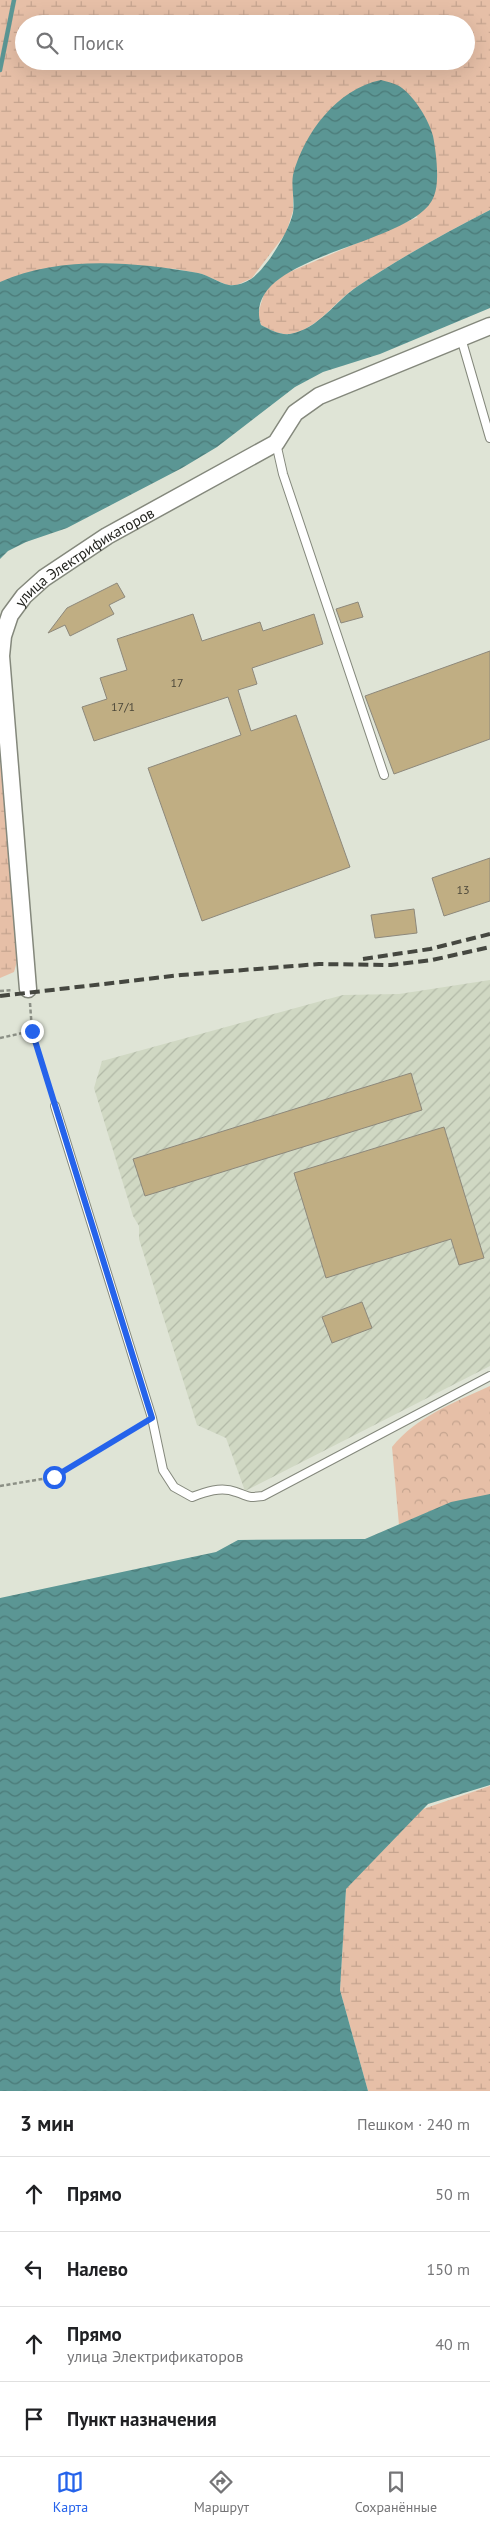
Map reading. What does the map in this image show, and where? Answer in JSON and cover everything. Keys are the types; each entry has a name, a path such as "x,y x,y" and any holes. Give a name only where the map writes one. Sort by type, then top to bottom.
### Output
{"street":[{"name":"улица Электрификаторов","path":"28,989 1,656 3,636 10,615 24,596 44,578 107,536 276,444 295,413 319,396 490,326"}],"lane":[{"path":"461,338 490,438"},
{"path":"276,444 283,474 384,775"},
{"path":"55,1106 152,1418 163,1470 174,1487 192,1497 212,1490 235,1491 246,1498 263,1496 490,1376"}],"path":[{"path":"30,1006 32,1031 55,1106"},
{"path":"0,1038 32,1031"},
{"path":"0,1486 54,1477 152,1418"}],"shaded area":[{"path":"490,980 490,1366 245,1491 226,1438 197,1425 139,1239 139,1226 133,1216 94,1088 102,1061 343,995 399,994"}],"green space":[{"path":"0,0 490,0 490,210 423,246 374,276 350,292 310,326 290,334 275,332 261,325 258,314 265,290 285,274 418,217 293,177 293,211 286,233 252,278 237,285 227,285 202,274 176,269 123,265 0,282"},
{"path":"0,759 18,958 14,972 0,978"},
{"path":"490,1386 490,1495 447,1504 399,1525 392,1447 402,1436 424,1419 450,1404"},
{"path":"490,1786 490,2091 368,2091 340,1990 346,1888 423,1809"}],"water":[{"path":"381,80 398,85 407,92 425,116 433,136 436,158 437,183 434,196 420,213 396,228 301,266 276,282 261,301 261,325 282,334 290,334 310,326 358,286 423,246 490,210 490,308 380,354 323,372 295,387 217,447 182,468 67,528 26,542 8,551 0,559 0,282 23,273 47,268 72,264 98,263 149,266 198,273 229,285 238,285 251,279 264,267 291,221 294,204 293,175 298,159 314,129 337,103 350,93 365,85"},
{"path":"490,1494 490,1785 428,1804 346,1889 340,1990 368,2091 0,2091 0,1598 216,1552 238,1540 365,1539 451,1502"}],"building":[{"path":"117,583 125,597 109,605 114,614 70,636 65,625 48,633 67,608"},
{"path":"358,602 363,617 341,623 336,609"},
{"path":"193,614 202,641 260,622 263,631 314,614 323,644 252,668 257,684 238,690 251,731 296,715 350,867 202,921 148,768 241,735 228,697 94,741 82,707 107,699 100,678 127,670 117,639"},
{"path":"490,651 490,739 394,774 365,696"},
{"path":"490,858 490,901 444,916 432,878"},
{"path":"414,909 417,933 375,938 371,915"},
{"path":"411,1073 422,1110 145,1196 133,1159"},
{"path":"444,1127 484,1258 459,1265 451,1239 326,1278 294,1173"},
{"path":"362,1302 372,1328 332,1343 322,1317"}],"waterway":[{"path":"0,70 14,0"}],"railway":[{"path":"363,959 430,949 490,934"},
{"path":"0,996 181,975 319,964 391,965 432,960 490,947"}],"route":[{"path":"32,1031 152,1418 54,1477"}]}
